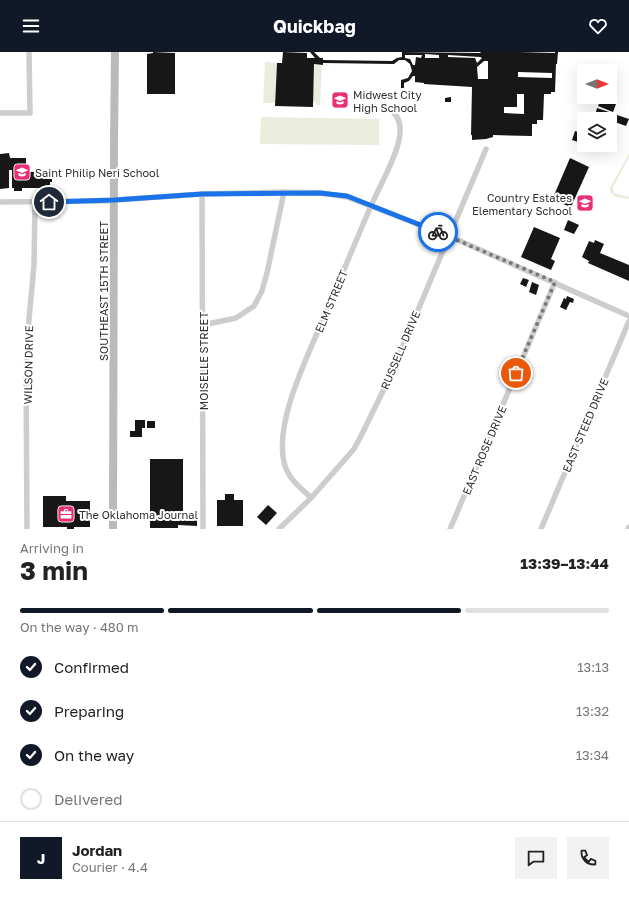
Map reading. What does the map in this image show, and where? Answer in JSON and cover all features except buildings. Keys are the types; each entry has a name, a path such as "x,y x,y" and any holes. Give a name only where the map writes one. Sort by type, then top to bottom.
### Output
{"main road":[{"name":"SOUTHEAST 15TH STREET","path":"113,529 115,52"}],"street":[{"path":"0,113 30,113 29,52"},
{"name":"ELM STREET","path":"311,498 293,481 287,472 284,462 283,428 294,389 371,206 397,150 400,137 399,122 391,109 385,106"},
{"name":"RUSSELL DRIVE","path":"279,529 311,498 354,448 369,422 486,149"},
{"path":"203,325 236,318 254,306 262,291 267,274 284,192"},
{"path":"0,202 114,200 202,194 284,192 347,196 449,236 629,316"},
{"name":"MOISELLE STREET","path":"202,194 203,529"},
{"name":"WILSON DRIVE","path":"27,529 26,373 28,325 34,265 35,202"},
{"name":"EAST ROSE DRIVE","path":"450,529 555,282"},
{"name":"EAST STEED DRIVE","path":"541,529 629,321"}],"green space":[{"path":"265,62 277,63 275,103 263,103"},
{"path":"314,64 322,65 320,105 317,105 313,100"},
{"path":"261,117 379,119 379,145 260,144"},
{"path":"629,153 629,157 613,188 614,193 629,197 629,199 615,197 610,192 610,188"}],"way so far":[{"path":"438,232 555,282 516,373"}],"place":[{"name":"Midwest City High School","path":"340,100"},
{"name":"Saint Philip Neri School","path":"22,172"},
{"name":"Country Estates Elementary School","path":"585,203"},
{"name":"The Oklahoma Journal","path":"66,514"}],"route":[{"path":"49,202 114,200 202,194 284,192 333,194 347,196 438,232"}]}
